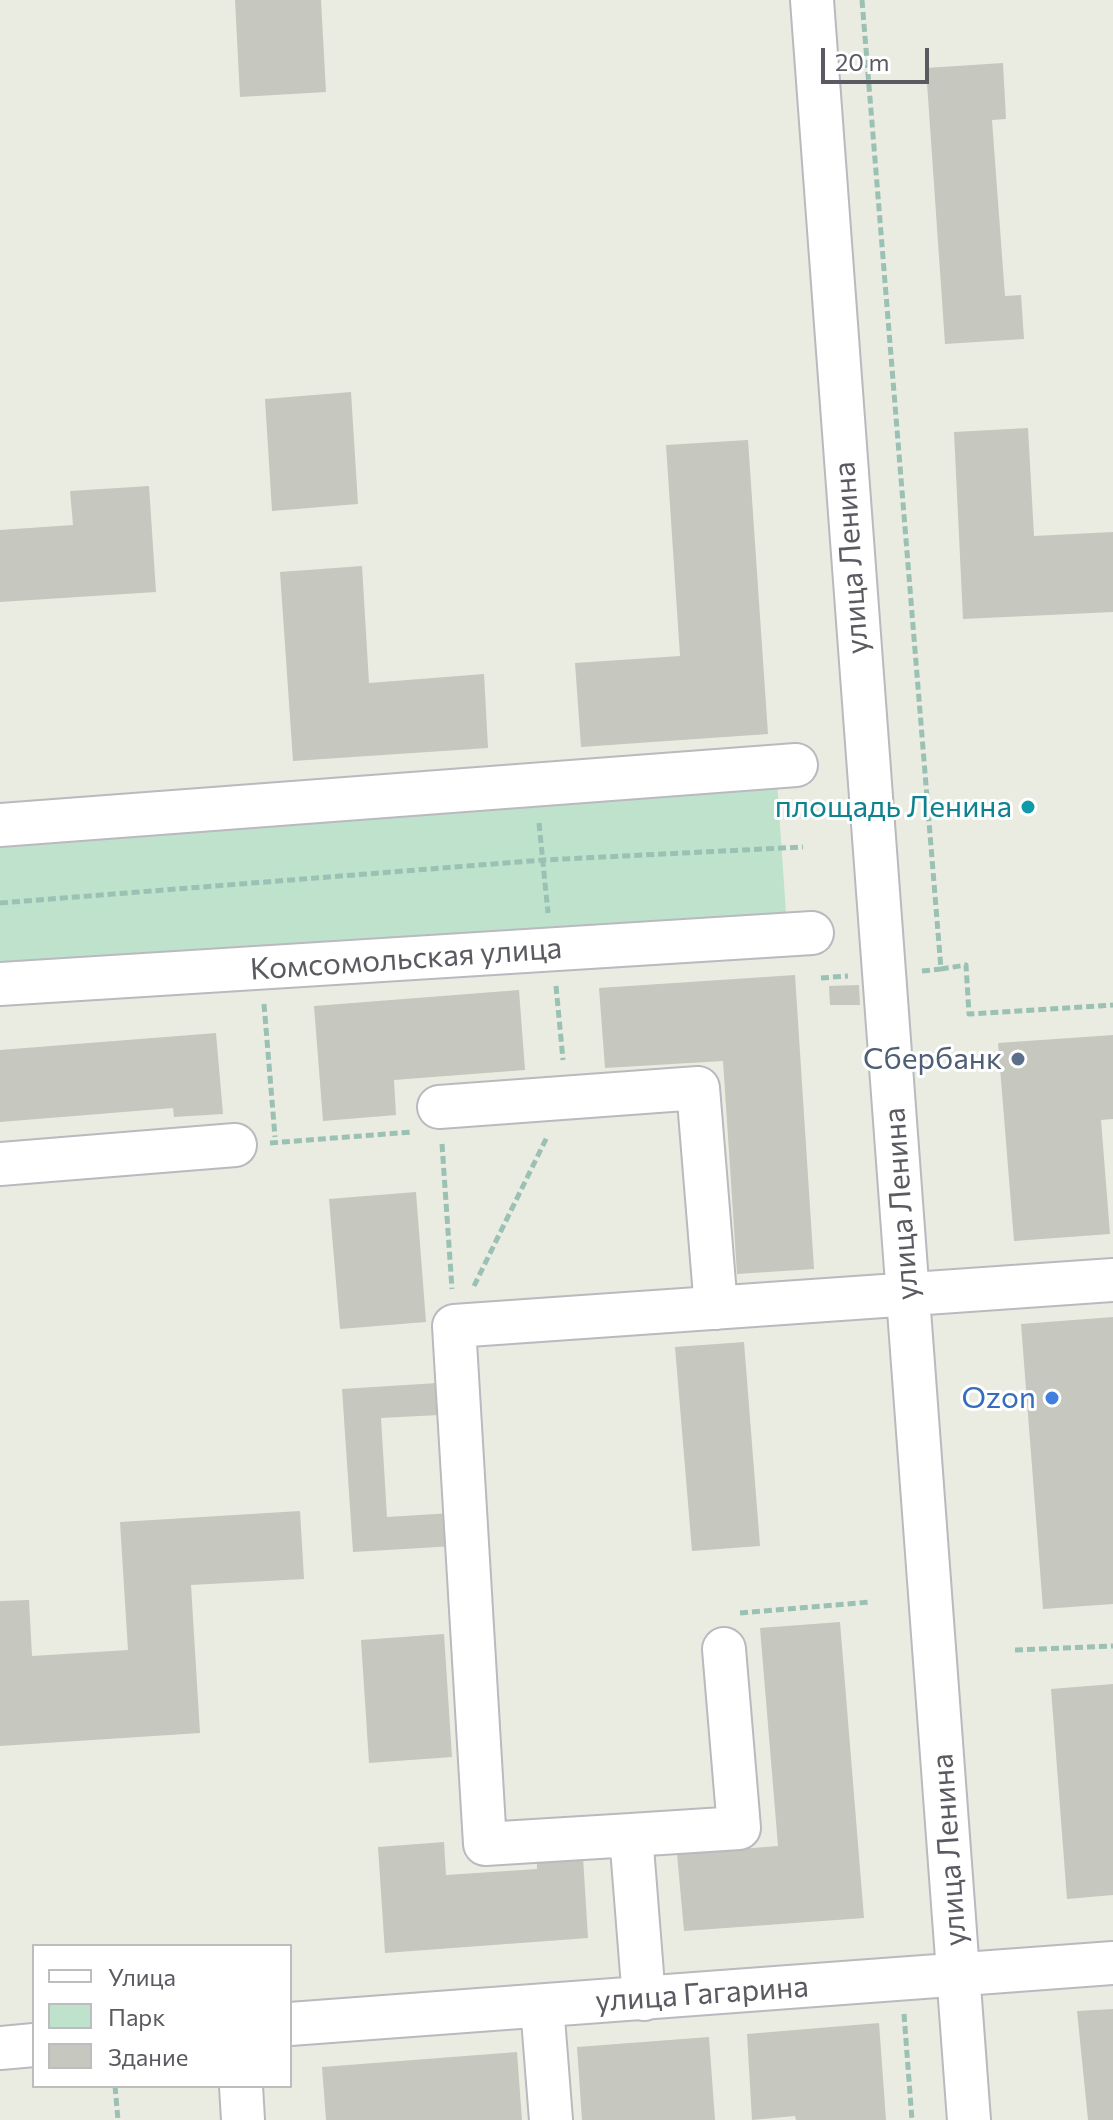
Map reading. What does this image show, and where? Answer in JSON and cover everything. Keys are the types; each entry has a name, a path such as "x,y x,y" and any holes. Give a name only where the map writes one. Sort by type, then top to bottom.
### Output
{"street":[{"name":"улица Ленина","path":"812,0 969,2120"},
{"path":"0,825 796,765"},
{"name":"Комсомольская улица","path":"0,984 812,933"},
{"path":"440,1118 567,1097 698,1088 716,1308"},
{"path":"0,1164 255,1144"},
{"path":"724,1649 739,1828 485,1844 454,1326 1113,1280"},
{"path":"631,1835 644,1999"},
{"name":"улица Гагарина","path":"292,2024 1113,1963"},
{"path":"542,2006 551,2120"},
{"path":"0,2048 32,2045"},
{"path":"241,2088 243,2120"}],"path":[{"path":"862,0 941,969 966,965 969,1014 1113,1005"},
{"path":"454,1326 567,1097 535,784"},
{"path":"0,903 543,860 803,847"},
{"path":"263,994 255,1144 440,1118 454,1326"},
{"path":"724,1649 718,1615 870,1602"},
{"path":"1015,1650 1113,1646"},
{"path":"901,1979 912,2120"},
{"path":"115,2088 118,2120"}],"green space":[{"path":"777,781 786,913 0,965 0,841"}],"building":[{"path":"235,0 321,0 326,92 240,97"},
{"path":"1003,63 1006,119 992,120 1005,296 1021,295 1024,339 945,344 926,68"},
{"path":"351,392 358,504 272,511 265,399"},
{"path":"1028,428 1034,536 1113,532 1113,612 963,619 954,432"},
{"path":"748,440 768,734 581,747 575,663 680,656 666,445"},
{"path":"149,486 156,592 0,602 0,530 73,525 70,491"},
{"path":"362,566 369,683 484,674 488,748 293,761 280,572"},
{"path":"795,975 814,1269 737,1274 723,1061 605,1068 599,988"},
{"path":"859,985 860,1005 830,1005 829,986"},
{"path":"519,990 525,1070 394,1080 396,1115 323,1121 314,1006"},
{"path":"216,1033 223,1114 174,1117 173,1108 0,1122 0,1050"},
{"path":"1113,1035 1113,1119 1101,1120 1110,1234 1014,1241 998,1043"},
{"path":"416,1192 426,1322 340,1329 329,1199"},
{"path":"1113,1317 1113,1604 1043,1609 1021,1324"},
{"path":"744,1342 760,1546 692,1551 675,1347"},
{"path":"437,1383 439,1415 381,1418 387,1517 452,1513 455,1546 353,1552 342,1389"},
{"path":"300,1511 304,1579 191,1585 200,1733 0,1746 0,1601 29,1600 32,1656 128,1650 120,1522"},
{"path":"840,1622 864,1918 684,1931 677,1854 778,1846 760,1628"},
{"path":"444,1634 452,1757 369,1763 361,1640"},
{"path":"1113,1684 1113,1895 1067,1899 1051,1689"},
{"path":"444,1842 446,1875 537,1869 537,1860 583,1857 588,1938 385,1953 378,1847"},
{"path":"1113,2009 1113,2120 1088,2120 1077,2011"},
{"path":"879,2023 886,2120 796,2120 795,2116 752,2120 747,2034"},
{"path":"709,2037 715,2120 582,2120 577,2047"},
{"path":"517,2052 522,2120 326,2120 322,2067"}],"place":[{"name":"площадь Ленина","path":"1028,807"},
{"name":"Сбербанк","path":"1018,1059"},
{"name":"Ozon","path":"1052,1398"}]}
